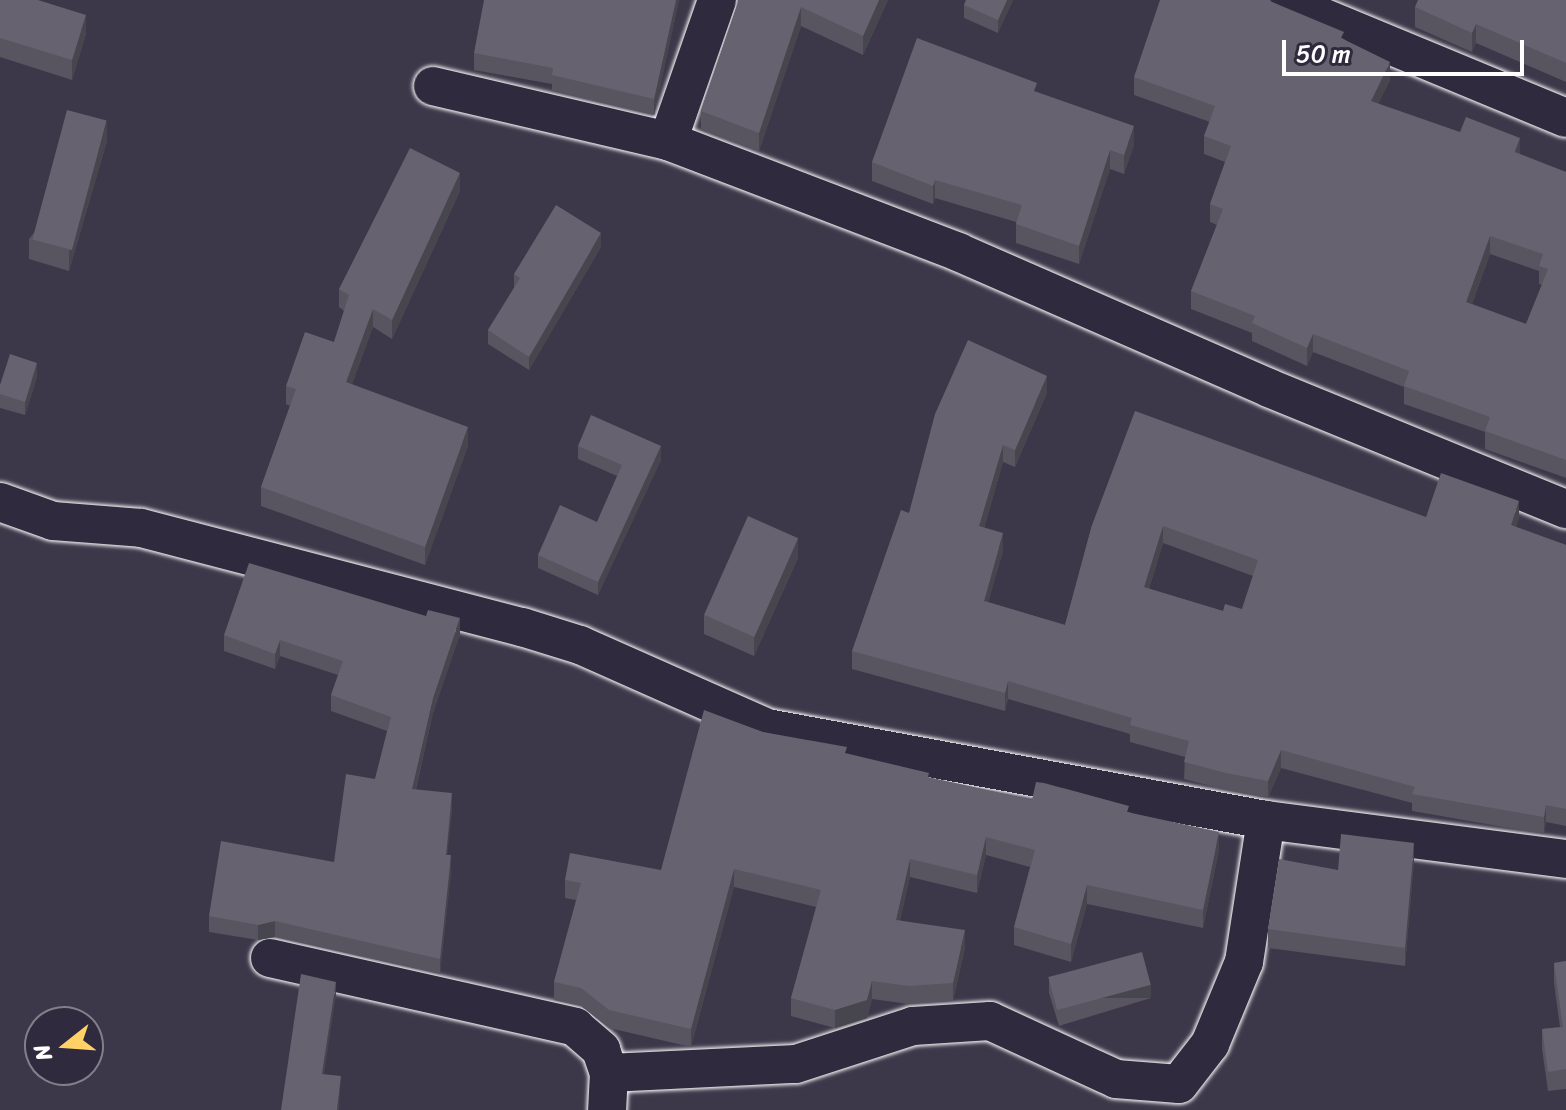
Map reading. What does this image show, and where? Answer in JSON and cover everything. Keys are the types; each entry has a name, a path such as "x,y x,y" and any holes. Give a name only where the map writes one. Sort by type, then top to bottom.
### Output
{"street":[{"path":"668,141 717,0"},
{"path":"1281,0 1566,118"},
{"path":"433,86 668,141 958,252 1269,388 1566,509"},
{"path":"0,502 53,521 141,528 522,627 580,645 767,728 1266,820 1566,859"},
{"path":"270,958 575,1027 601,1050 608,1092 796,1064 913,1026 990,1021 1081,1058 1116,1079 1179,1084 1210,1044 1244,962 1266,820"}],"building":[{"path":"0,0 38,0 86,15 72,60 0,38"},
{"path":"484,0 676,0 654,99 552,75 553,68 474,53"},
{"path":"739,0 879,0 863,36 801,7 759,133 701,111"},
{"path":"966,0 1007,0 998,20 964,5"},
{"path":"1160,0 1270,0 1344,32 1341,38 1390,62 1371,101 1460,132 1466,117 1520,138 1515,152 1566,172 1566,460 1485,431 1490,417 1404,386 1409,371 1313,334 1307,348 1252,323 1255,316 1191,291 1223,209 1210,204 1231,146 1204,136 1215,106 1134,77","holes":["1490,236 1543,254 1539,266 1548,269 1526,324 1466,302"]},
{"path":"1418,0 1566,0 1566,63 1476,24 1472,33 1415,7"},
{"path":"917,38 1037,83 1034,91 1134,126 1124,155 1110,150 1079,246 1016,224 1022,205 935,180 933,186 872,162"},
{"path":"67,110 107,121 72,250 32,239"},
{"path":"410,148 460,173 392,320 373,309 346,382 468,427 425,547 261,487 296,389 286,386 305,332 334,342 349,295 339,289"},
{"path":"556,205 601,233 529,357 488,330 520,278 514,274"},
{"path":"968,340 1047,376 1015,450 1003,445 979,526 1003,533 984,601 1065,625 1092,525 1135,411 1426,517 1441,473 1519,501 1511,525 1566,545 1566,809 1546,805 1544,817 1412,794 1415,787 1281,750 1268,781 1226,773 1184,762 1189,741 1130,725 1132,718 1008,681 1005,693 852,651 901,510 909,513 935,414","holes":["1163,526 1258,560 1242,609 1225,604 1223,611 1144,587"]},
{"path":"10,354 37,363 25,402 0,394"},
{"path":"591,415 661,446 598,582 538,555 560,505 597,522 622,465 578,446"},
{"path":"748,516 798,538 754,637 704,615"},
{"path":"249,563 426,616 428,610 460,618 433,698 412,789 452,793 446,855 451,855 440,959 275,921 258,925 209,916 221,841 334,862 346,774 375,779 391,717 331,695 343,661 280,640 275,654 224,635"},
{"path":"704,710 763,732 847,747 845,753 929,773 928,777 1032,800 1036,782 1044,783 1129,806 1127,812 1219,832 1203,910 1087,885 1071,944 1014,927 1035,850 986,837 977,875 910,859 896,920 965,930 953,983 909,986 872,981 867,1000 835,1010 791,998 821,890 734,869 691,1029 609,1010 581,988 554,982 581,883 565,880 570,853 661,870"},
{"path":"1341,834 1414,843 1405,948 1268,929 1279,859 1338,870"},
{"path":"1142,952 1151,985 1057,1010 1048,977"},
{"path":"1566,961 1566,1069 1548,1072 1542,1029 1563,1027 1554,963"},
{"path":"301,974 336,982 322,1074 341,1076 337,1110 281,1110"}]}
